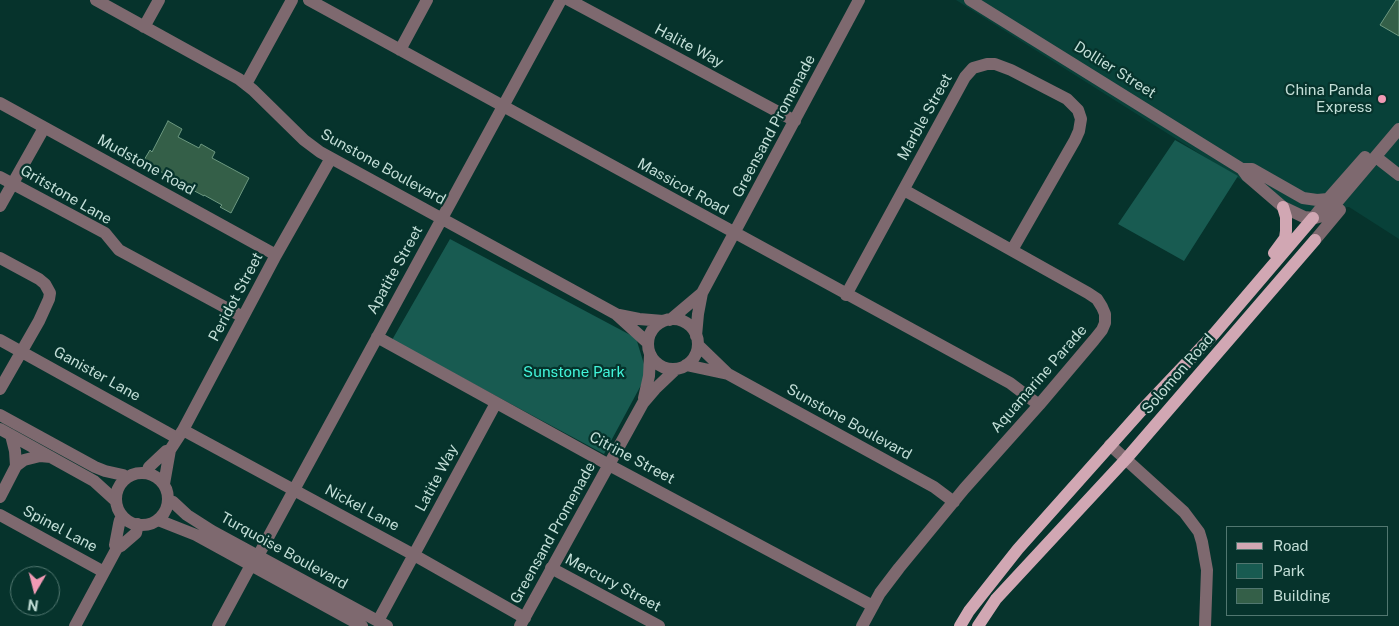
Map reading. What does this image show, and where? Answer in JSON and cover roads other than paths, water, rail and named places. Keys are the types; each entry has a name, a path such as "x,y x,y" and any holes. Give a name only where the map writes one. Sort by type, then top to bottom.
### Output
{"main road":[{"name":"Solomon Road","path":"1214,334 1218,321 1285,238 1287,224 1283,207"},
{"name":"Solomon Road","path":"960,626 969,611 1018,549 1214,334 1313,218"},
{"name":"Solomon Road","path":"978,626 996,599 1126,459 1315,240"}],"street":[{"name":"Sunstone Boulevard","path":"96,0 246,84 304,140 320,152 616,314 639,319 666,320"},
{"path":"144,27 159,0"},
{"path":"246,84 292,0"},
{"name":"Massicot Road","path":"310,0 1010,384 1040,405"},
{"path":"400,50 427,0"},
{"name":"Apatite Street","path":"218,626 561,0"},
{"name":"Halite Way","path":"569,0 794,121"},
{"path":"849,19 852,10 850,0"},
{"name":"Greensand Promenade","path":"697,340 698,314 702,293 859,0"},
{"name":"Dollier Street","path":"970,0 1242,169 1247,176 1283,207 1295,213 1313,218"},
{"name":"Marble Street","path":"846,295 965,76 973,68 987,64 1002,66 1067,99 1080,114 1079,131 1012,250"},
{"name":"Mudstone Road","path":"0,104 276,255"},
{"name":"Solomon Road","path":"1313,218 1399,118"},
{"path":"0,206 44,128"},
{"name":"Solomon Road","path":"1313,218 1326,214 1335,205 1399,129"},
{"name":"Solomon Road","path":"1315,240 1399,140"},
{"name":"Peridot Street","path":"164,484 170,450 331,158"},
{"path":"1381,161 1399,175"},
{"name":"Dollier Street","path":"1242,169 1252,169 1303,198 1328,199"},
{"name":"Gritstone Lane","path":"0,177 105,233 118,250 244,317"},
{"name":"Aquamarine Parade","path":"862,626 884,586 1102,330 1105,314 1097,299 1088,293 904,190"},
{"path":"0,258 39,279 45,284 50,293 47,306 0,389"},
{"name":"Greensand Promenade","path":"666,320 702,293"},
{"name":"Sunstone Boulevard","path":"616,314 649,349"},
{"path":"666,320 686,323 692,329 697,340 692,360 681,368 661,366 649,349 652,330 666,320"},
{"name":"Citrine Street","path":"377,337 608,464 873,606"},
{"name":"Ganister Lane","path":"0,340 180,434"},
{"name":"Sunstone Boulevard","path":"697,340 728,374 934,487 954,502"},
{"name":"Greensand Promenade","path":"643,403 649,376 649,349"},
{"name":"Sunstone Boulevard","path":"681,368 728,374"},
{"name":"Greensand Promenade","path":"522,622 643,403 655,389 681,368"},
{"name":"Latite Way","path":"383,623 414,555 496,403"},
{"path":"0,415 95,467 126,477"},
{"path":"6,432 94,481 116,501"},
{"path":"0,497 16,466 16,451 6,432"},
{"name":"Nickel Lane","path":"180,434 293,490 414,555 522,622"},
{"path":"1110,446 1184,512 1199,532 1207,570 1205,626"},
{"name":"Peridot Street","path":"147,473 149,467 166,451 170,450"},
{"path":"16,466 27,459 40,456 51,457"},
{"path":"140,472 147,473 157,477 164,484 168,493 168,501 166,509 158,520 152,523 138,524 124,518 120,513 116,501 116,492 126,477 140,472"},
{"name":"Turquoise Boulevard","path":"168,501 255,560 362,626"},
{"name":"Spinel Lane","path":"0,516 104,572"},
{"path":"117,548 115,545 119,524 120,520 124,518"},
{"name":"Turquoise Boulevard","path":"158,520 255,560 383,623"},
{"path":"75,626 117,548 136,532 138,524"},
{"name":"Mercury Street","path":"551,568 659,626"}],"place":[{"name":"China Panda Express","path":"1382,99"}],"park label":[{"name":"Sunstone Park","path":"574,372"}]}
